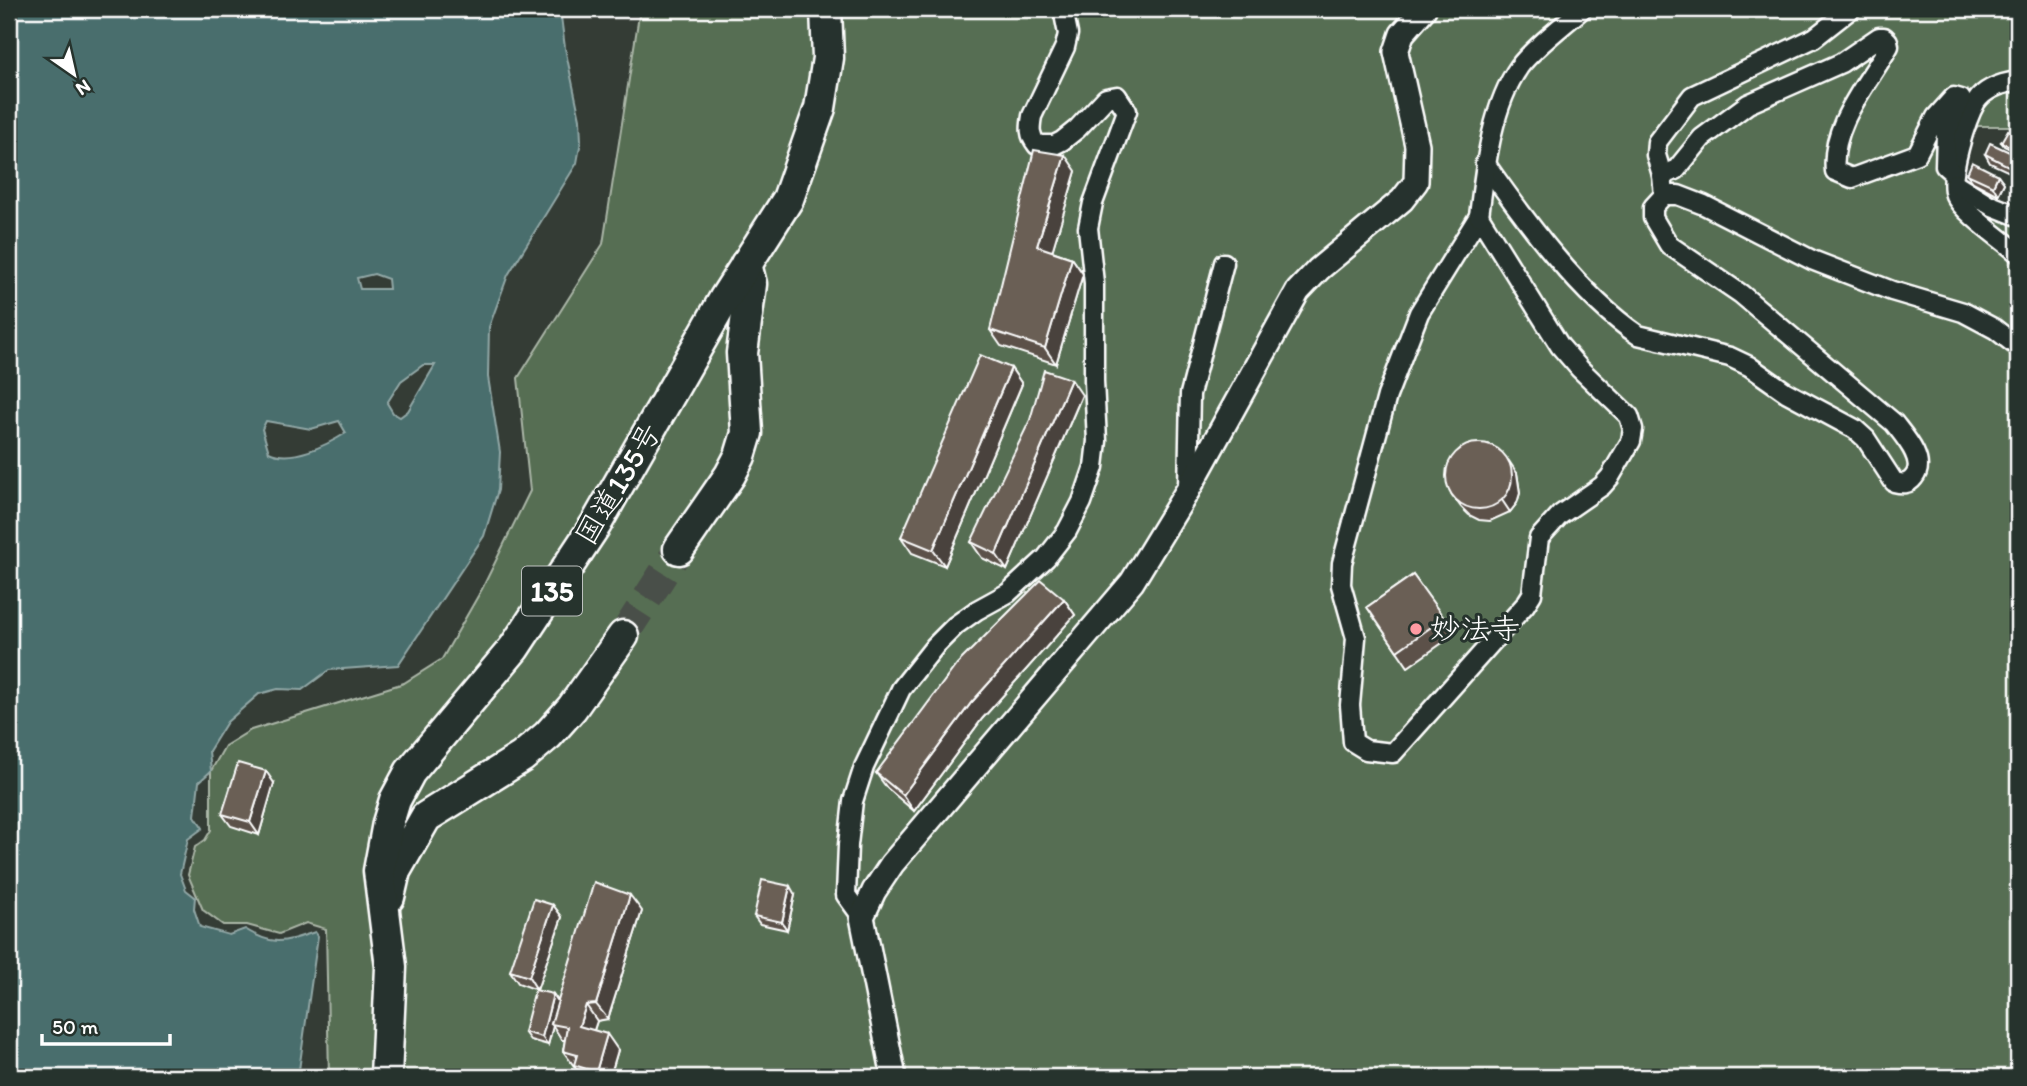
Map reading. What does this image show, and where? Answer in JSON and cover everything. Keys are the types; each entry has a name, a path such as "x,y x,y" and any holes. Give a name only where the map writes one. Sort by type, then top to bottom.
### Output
{"highway":[{"name":"国道135号","path":"386,1077 391,967 379,871 395,800 410,772 514,648 596,524 746,264 788,199 820,108 828,58 826,9"},
{"path":"679,549 730,475 740,456 747,433 742,353 751,284 746,264"},
{"name":"国道135号","path":"384,916 395,872 426,817 522,757 548,735 572,708 623,636"}],"street":[{"path":"894,1077 862,917 846,895 853,801 864,767 901,689 935,646 956,625 976,610 1008,593 1046,558 1067,531 1082,502 1094,467 1097,441 1094,283 1088,228 1093,203 1127,111 1117,96 1106,98 1077,129 1054,145 1037,145 1031,138 1032,116 1065,47 1068,34 1063,9"},
{"path":"862,917 874,891 892,864 1132,582 1188,490 1298,291 1319,269 1402,200 1416,182 1418,145 1396,52 1402,34 1424,9"},
{"path":"1479,216 1560,346 1629,416 1633,429 1631,441 1602,486 1560,515 1539,538 1532,594 1525,605 1393,753 1366,750 1353,742 1350,705 1356,638 1341,585 1342,563 1387,396 1419,313 1479,216 1492,131 1512,79 1521,65 1582,9"},
{"path":"1664,195 1656,155 1657,142 1692,96 1814,38 1851,9"},
{"path":"1662,175 1676,170 1702,138 1748,104 1841,63 1879,37 1884,37 1889,46 1844,123 1833,159 1835,171 1852,178 1917,154 1936,117 1954,97 1961,99 1946,133 1945,166 1954,178 1990,205 2018,216"},
{"path":"2018,81 2002,83 1986,92 1977,102 1959,149 1954,178 1955,195 1972,215 2018,253"},
{"path":"1485,163 1516,208 1591,296 1626,326 1638,335 1730,358 1749,366 1786,392 1856,429 1866,439 1894,482 1904,484 1913,480 1918,470 1908,441 1894,423 1741,294 1669,245 1653,218 1653,207 1664,195 1678,195 1703,205 1812,260 1892,291 1964,312 1995,329 2018,347"},
{"path":"1188,490 1190,394 1224,263"}],"green space":[{"path":"640,9 2018,9 2018,126 1978,126 1967,141 1963,188 2018,216 2018,1077 329,1077 326,929 306,923 279,934 247,925 223,925 203,910 188,875 195,847 205,840 211,830 211,771 225,746 251,730 404,683 442,659 482,589 530,491 518,378 603,244"}],"water":[{"path":"9,9 560,9 580,119 581,141 577,163 508,275 489,327 488,377 500,452 498,490 484,536 398,665 329,670 302,690 278,689 259,694 227,722 209,751 211,771 199,782 195,816 203,828 188,839 180,874 186,890 195,897 194,909 200,927 229,935 245,929 255,935 279,941 315,932 318,936 298,1077 9,1077","holes":["374,274 388,279 389,289 360,289 357,278","423,365 435,365 408,411 400,417 393,413 387,403 401,381","266,421 311,429 339,421 346,433 309,451 278,455 269,452 262,429"]}],"building":[{"path":"2008,130 2018,135 2015,149 2001,142"},
{"path":"1990,143 2016,155 2010,167 1985,154"},
{"path":"1034,150 1065,155 1037,246 1072,258 1045,348 990,330"},
{"path":"1972,162 1998,175 1993,186 1967,174"},
{"path":"980,355 1011,368 933,550 901,537"},
{"path":"1044,370 1071,379 996,554 971,542 1030,420"},
{"path":"1479,443 1502,453 1512,476 1502,499 1479,509 1456,499 1446,476 1456,453"},
{"name":"妙法寺","path":"1413,575 1444,618 1397,651 1367,607"},
{"path":"1041,580 1064,599 971,703 903,795 876,773 957,664"},
{"path":"238,763 266,771 250,822 222,814"},
{"path":"762,880 790,886 782,922 754,916"},
{"path":"594,882 630,895 596,1004 586,1005 579,1026 607,1034 596,1072 574,1065 577,1055 563,1051 567,1027 551,1024"},
{"path":"534,899 553,905 529,977 510,971"},
{"path":"535,990 553,994 542,1037 524,1032"}],"tunnel":[{"path":"623,636 679,549"}],"place":[{"name":"妙法寺","path":"1416,629"}]}
